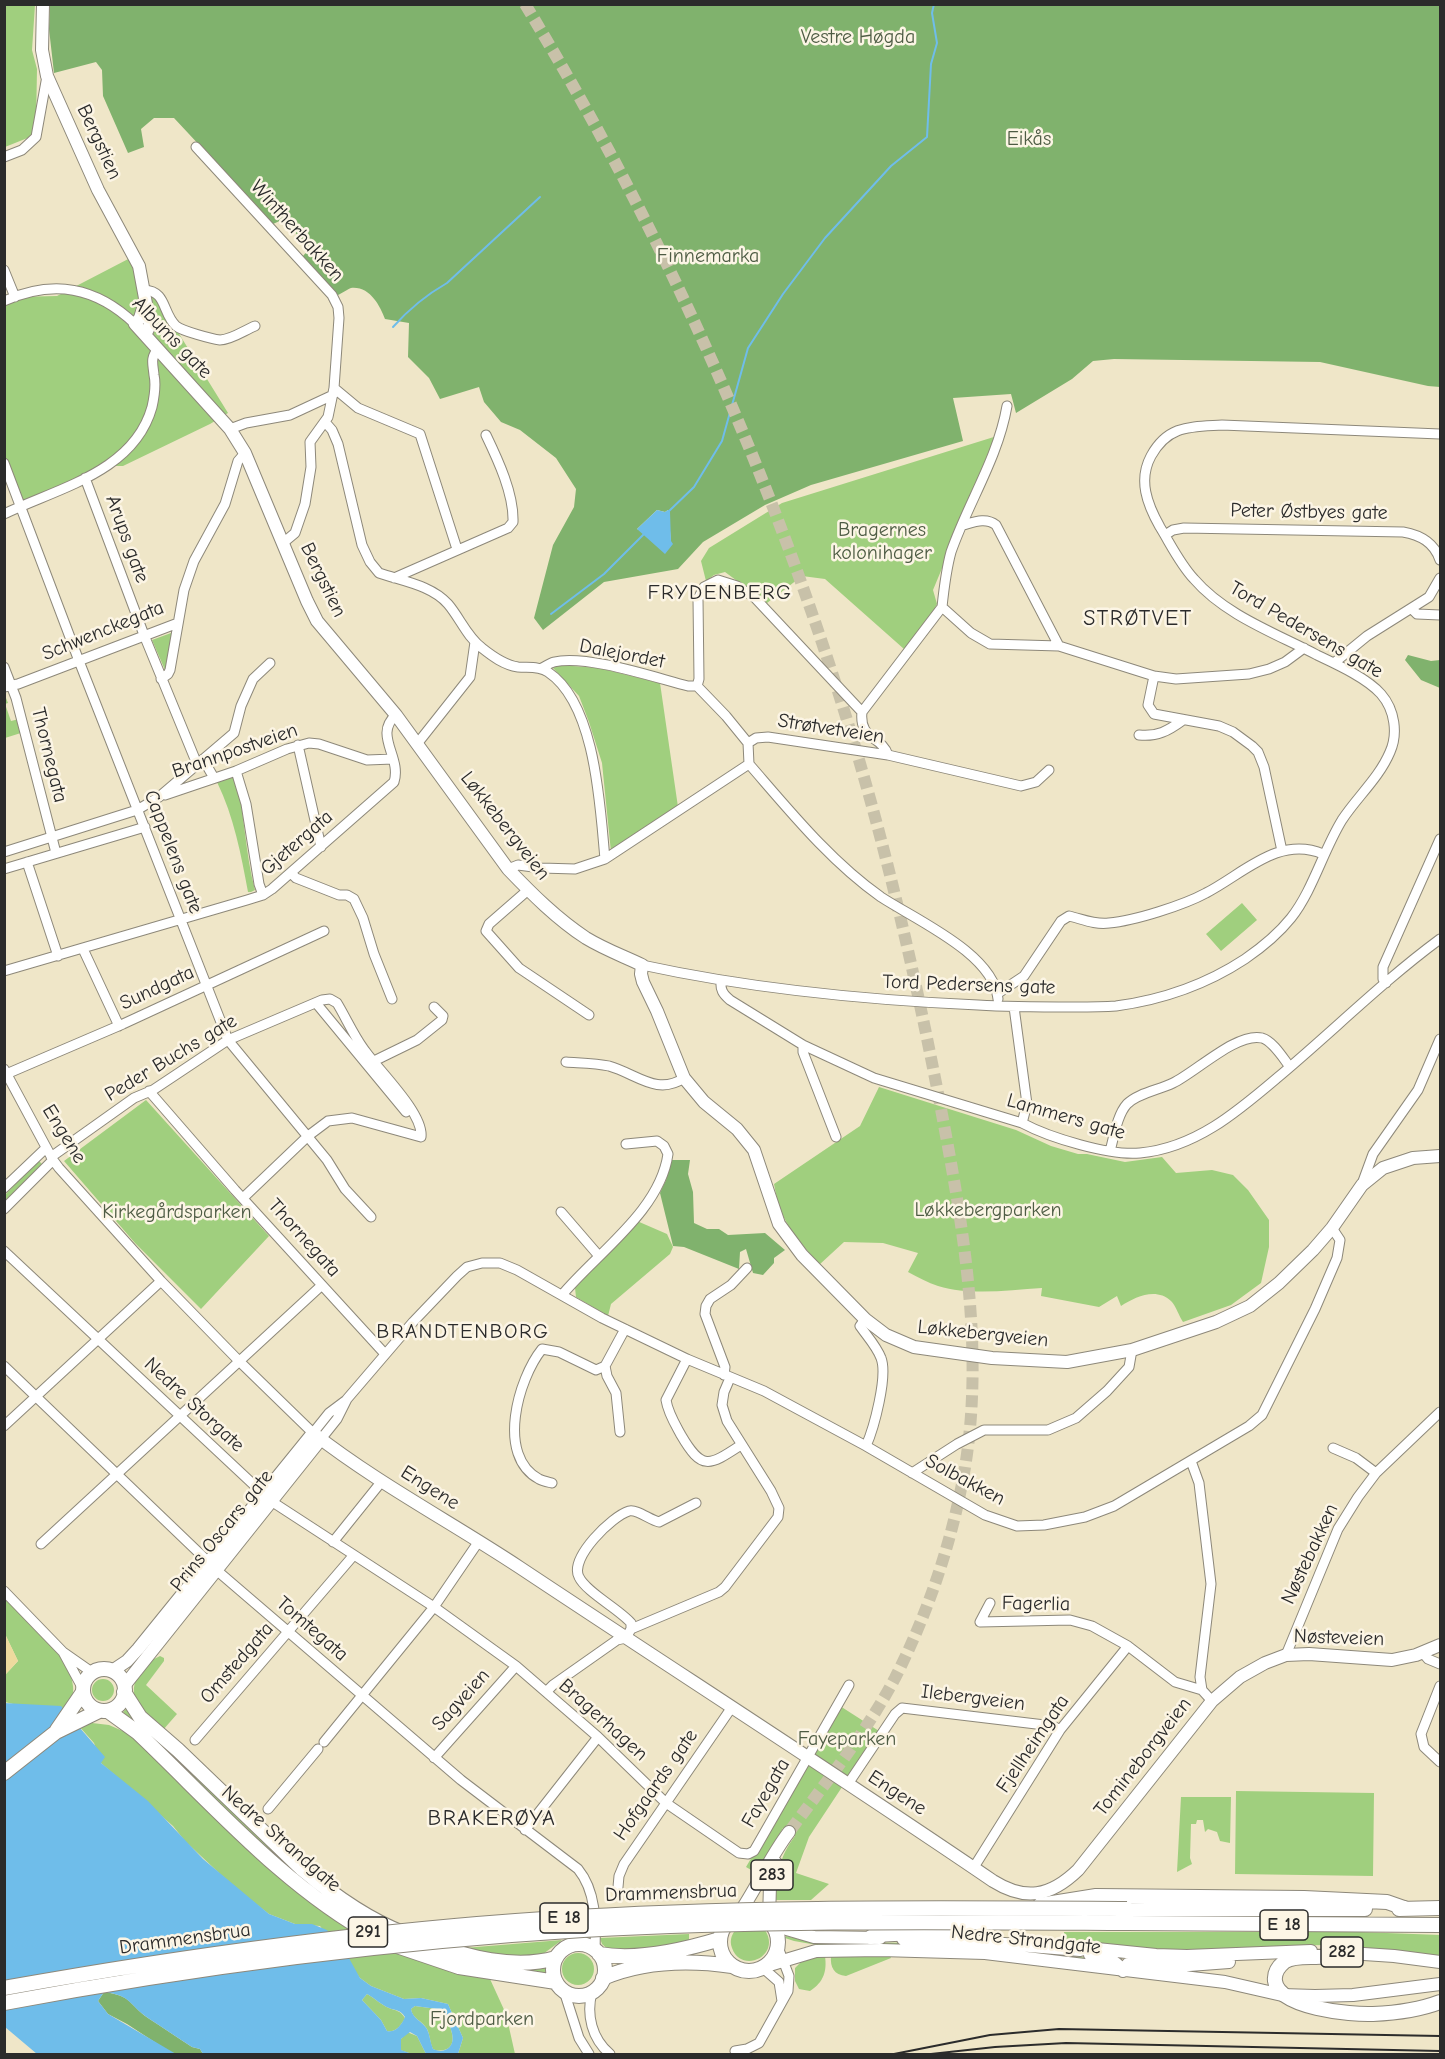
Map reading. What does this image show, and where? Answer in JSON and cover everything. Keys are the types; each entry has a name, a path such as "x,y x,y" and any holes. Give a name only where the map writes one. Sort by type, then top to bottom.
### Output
{"highway":[{"path":"4,1773 72,1718 84,1682 93,1673 99,1670 112,1671"},
{"name":"291","path":"112,1671 121,1680 124,1689"},
{"path":"72,1718 104,1711 119,1704 124,1689"},
{"name":"Nedre Strandgate","path":"124,1689 140,1717 178,1750 276,1845 324,1887 365,1915 391,1929 466,1955 517,1963 538,1963 556,1958"},
{"name":"291","path":"83,1690 86,1702 104,1711"},
{"name":"Nedre Strandgate","path":"104,1711 137,1732 275,1864 316,1898 357,1926 407,1950 459,1967 560,1986"},
{"name":"E 18","path":"871,1937 933,1932 1012,1910 1096,1896 1304,1898 1388,1902 1407,1909"},
{"name":"E 18","path":"1127,1916 1440,1908"},
{"name":"Drammensbrua","path":"4,1988 270,1946 387,1932 537,1919 773,1909 1127,1916"},
{"path":"592,1992 603,1978 622,1971 698,1962 732,1966 750,1971 764,1967 781,1953 778,1936 771,1923 754,1913 738,1915 725,1926 720,1939 724,1957 732,1966"},
{"name":"E 18","path":"1127,1916 1440,1925"},
{"name":"Drammensbrua","path":"4,2003 135,1979 251,1962 510,1935 773,1923 1127,1916"},
{"path":"597,1952 620,1957 630,1956 671,1951 720,1939"},
{"path":"576,1944 588,1945 597,1952 604,1966 603,1978"},
{"name":"291","path":"556,1958 564,1948 576,1944"},
{"name":"E 18","path":"1282,1995 1276,1986 1275,1976 1278,1968 1285,1961 1297,1958 1332,1957 1342,1952"},
{"path":"556,1958 553,1970 560,1986"},
{"name":"291","path":"560,1986 570,1995 579,1996 592,1992"},
{"path":"1282,1995 1293,2001 1324,2009 1361,2014 1410,2010 1440,2002"}],"main road":[{"name":"Bergstien","path":"43,4 42,50 47,76 98,190 139,266 150,325 145,335"},
{"path":"135,324 140,318 144,296"},
{"name":"Albums gate","path":"135,324 230,429"},
{"name":"Bergstien","path":"230,429 245,453 317,621 396,715 429,760"},
{"name":"Løkkebergveien","path":"429,760 508,869 528,890 586,938 642,964 643,982 684,1078 705,1102 737,1129 754,1150 779,1224 802,1255 866,1319 896,1341 935,1351 1009,1359 1067,1362 1131,1350 1216,1322 1250,1305 1291,1272 1332,1228 1362,1185 1383,1168 1422,1156 1440,1156"},
{"name":"Engene","path":"317,1436 382,1481 628,1634 732,1707 928,1837"},
{"name":"Prins Oscars gate","path":"124,1689 213,1566 317,1436"},
{"name":"Prins Oscars gate","path":"112,1671 133,1656 213,1566"},
{"name":"Nøsteveien","path":"1212,1701 1240,1677 1264,1663 1286,1655 1309,1654 1390,1660 1423,1653 1440,1645"},
{"name":"Tomineborgveien","path":"928,1837 1007,1890 1031,1894 1052,1888 1068,1879 1098,1846 1212,1701"},
{"name":"283","path":"738,1915 789,1832 772,1873 769,1891 771,1923"},
{"name":"Nedre Strandgate","path":"771,1923 814,1937 979,1942 1163,1955 1242,1953"},
{"name":"282","path":"1080,1950 1086,1954 1111,1960 1123,1971 1128,1964 1134,1963 1176,1966 1230,1962 1242,1953 1296,1951 1342,1952 1440,1962"},
{"name":"Nedre Strandgate","path":"781,1953 816,1951 985,1953 1236,1983 1282,1995"},
{"name":"282","path":"1282,1995 1353,1995 1440,1984"}],"street":[{"path":"4,157 22,150 36,137 47,76"},
{"name":"Wintherbakken","path":"196,147 332,295 338,307 334,392 325,422 310,442 311,467 305,504 295,532 284,543"},
{"path":"4,270 15,297"},
{"name":"Albums gate","path":"4,301 39,290 81,291 109,303 135,324"},
{"path":"144,296 152,291 158,294 175,325 185,331 220,340 255,326"},
{"path":"4,514 109,466 134,442 143,429 153,405 152,361 158,349"},
{"path":"154,375 168,360"},
{"path":"230,429 246,423 290,415 334,392 358,408 420,434 457,549"},
{"path":"888,755 886,749 864,730 861,723 862,712 942,607 947,567 997,443 1007,406"},
{"path":"325,422 332,430 338,444 362,545 374,568 438,595 456,614 475,642 470,677 417,744"},
{"name":"Tord Pedersens gate","path":"642,964 721,980 904,1002 1014,1007 1113,1006 1145,1001 1212,978 1244,959 1269,940 1291,918 1303,900 1323,854 1352,805 1385,764 1392,748 1395,732 1391,711 1381,694 1334,663 1246,619 1207,592 1183,565 1165,535 1147,500 1143,472 1159,442 1172,431 1194,427 1222,425 1440,434"},
{"path":"394,578 508,528 513,522 509,495 497,456 486,435"},
{"name":"Schwenckegata","path":"8,686 178,623 184,590 194,561 225,504 238,461 245,453"},
{"name":"Cappelens gate","path":"4,463 228,1040 327,1160 345,1189 371,1217"},
{"name":"Arups gate","path":"85,478 161,679 200,762 214,778"},
{"path":"963,525 984,520 992,521 996,525 1059,646"},
{"name":"Peter Østbyes gate","path":"1165,535 1173,530 1184,528 1403,532 1418,535 1432,545 1440,560"},
{"path":"1334,663 1367,636 1429,597 1440,578"},
{"path":"862,712 754,598 737,586 718,580 704,587 698,599 699,679 697,686 748,743 748,764 802,824 851,873 880,896 968,952 982,965 994,983 998,1006"},
{"path":"942,607 971,633 990,644 1059,646 1154,676 1176,679 1249,675 1285,662 1304,648"},
{"path":"1412,609 1417,614 1440,615"},
{"path":"161,679 170,670 178,623"},
{"name":"Dalejordet","path":"475,642 507,664 542,668 553,662 585,662 613,666 688,686 697,686"},
{"path":"4,852 137,810 159,797 234,733 241,706 253,679 270,663"},
{"name":"Thornegata","path":"4,667 56,854"},
{"path":"542,668 569,694 589,743 600,804 605,859"},
{"path":"1154,676 1148,705 1154,714 1219,726 1246,740 1258,752 1264,767 1282,851"},
{"name":"Gjetergata","path":"4,970 83,949 263,895 394,782 396,775 386,732 388,722 396,715"},
{"path":"1139,735 1161,734 1183,720"},
{"name":"Strøtvetveien","path":"748,743 756,738 768,737 888,755 1022,786 1036,782 1049,770"},
{"name":"Brannpostveien","path":"159,797 236,771 309,742 367,760 393,759"},
{"path":"298,746 321,847"},
{"path":"508,869 518,865 575,869 605,859 748,764"},
{"path":"236,771 246,804 263,895"},
{"path":"4,869 145,827"},
{"path":"1386,983 1383,979 1383,967 1440,839"},
{"path":"997,994 1024,976 1061,921 1069,916 1095,923 1109,923 1168,908 1206,893 1257,861 1282,851 1305,849 1323,854"},
{"path":"27,862 58,956"},
{"path":"291,873 296,878 339,895 347,894 354,899 392,999"},
{"path":"528,890 489,924 486,931 519,968 589,1015"},
{"name":"Sundgata","path":"5,1073 119,1026 324,931"},
{"name":"Lammers gate","path":"721,980 720,987 723,994 730,1000 803,1045 874,1078 1110,1151 1141,1153 1190,1140 1238,1111 1440,939"},
{"path":"83,949 119,1026"},
{"path":"243,1198 308,1136 328,1121 352,1118 421,1137 420,1124 363,1049 337,1003 330,999 316,1003 410,1117 420,1124"},
{"name":"Peder Buchs gate","path":"4,1209 52,1159 134,1098 149,1091 228,1040 316,1003"},
{"path":"374,1061 410,1044 442,1020 443,1016 434,1007"},
{"path":"1014,1007 1027,1104 1022,1123"},
{"path":"1110,1151 1122,1111 1127,1104 1133,1099 1174,1083 1239,1042 1256,1037 1265,1039 1290,1067"},
{"path":"1362,1185 1373,1154 1418,1090 1440,1039"},
{"path":"803,1045 803,1052 836,1137"},
{"path":"566,1062 607,1066 663,1086 674,1084 684,1078"},
{"name":"Engene","path":"5,1073 52,1159 161,1281 317,1436"},
{"name":"Thornegata","path":"149,1091 385,1354"},
{"path":"562,1295 638,1214 654,1192 667,1163 668,1154 664,1146 657,1141 627,1144"},
{"path":"4,1188 46,1148"},
{"path":"561,1212 600,1256"},
{"path":"1191,1461 1249,1426 1262,1415 1315,1309 1337,1258 1340,1240 1332,1228"},
{"name":"Nedre Storgate","path":"4,1251 267,1498 434,1607"},
{"name":"Prins Oscars gate","path":"317,1436 329,1413 347,1400 427,1307 467,1267 482,1263 500,1263 517,1270 625,1329 727,1376"},
{"path":"546,1692 617,1640 702,1601 725,1587 778,1517 779,1508 771,1491 727,1421 722,1405 727,1376 705,1314 710,1299 731,1285 747,1268"},
{"path":"4,1426 161,1281"},
{"path":"41,1544 322,1285"},
{"path":"866,1319 860,1326 881,1356 884,1367 872,1432 866,1446"},
{"path":"552,1483 538,1479 524,1465 515,1442 514,1422 524,1379 542,1349 559,1352 596,1370 605,1366 625,1329"},
{"path":"912,1473 957,1444 984,1430 1048,1430 1076,1418 1107,1391 1129,1367 1131,1350"},
{"path":"687,1359 666,1400 673,1420 695,1458 711,1461 741,1445"},
{"name":"Tomtegata","path":"4,1366 213,1566 434,1758 578,1869 588,1884 596,1922 597,1952"},
{"path":"605,1366 607,1376 616,1393 620,1432"},
{"name":"Solbakken","path":"727,1376 764,1391 866,1446 985,1515 1017,1526 1044,1525 1085,1518 1102,1511 1191,1461"},
{"name":"Nøstebakken","path":"1286,1655 1338,1529 1358,1497 1376,1473 1440,1412"},
{"path":"1333,1448 1356,1458 1376,1473"},
{"name":"Tomineborgveien","path":"1191,1461 1199,1483 1212,1584 1200,1677 1202,1690 1212,1701"},
{"path":"333,1542 382,1481"},
{"path":"628,1634 632,1623 585,1585 578,1576 577,1566 580,1558 608,1523 630,1511 637,1511 649,1520 659,1522 696,1503"},
{"path":"268,1809 434,1607 479,1541"},
{"name":"Omstedgata","path":"195,1740 353,1556"},
{"path":"4,1591 63,1652 93,1673"},
{"name":"Fagerlia","path":"990,1603 980,1622 1070,1620 1092,1626 1128,1646 1175,1682 1202,1690"},
{"name":"Bragerhagen","path":"434,1607 516,1666 597,1737 666,1803 740,1853 748,1854"},
{"name":"Fjellheimgata","path":"974,1867 1060,1730 1128,1646"},
{"path":"63,1652 83,1690"},
{"path":"1423,1653 1428,1659 1440,1664"},
{"name":"Sagveien","path":"434,1758 516,1666"},
{"name":"Fayegata","path":"748,1854 754,1851 849,1685"},
{"path":"1440,1686 1421,1734 1424,1747 1440,1762"},
{"name":"Hofgaards gate","path":"618,1887 619,1876 624,1864 732,1707"},
{"name":"Ilebergveien","path":"848,1784 895,1714 902,1708 1053,1726 1060,1730"},
{"path":"525,1830 597,1737"},
{"path":"576,1944 593,1912"},
{"path":"735,2051 747,2049 759,2043 790,1985 781,1953"},
{"path":"764,1967 779,1982 782,2001"},
{"path":"560,1986 579,2038 588,2055"},
{"path":"592,1992 589,2010 591,2026 603,2048 610,2055"}],"green space":[{"path":"4,5 35,5 32,50 37,69 36,125 30,137 5,147"},
{"name":"Finnemarka","path":"50,5 1440,5 1440,387 1320,362 1114,359 1093,361 1072,379 1016,413 1011,394 953,398 963,441 811,485 765,505 703,542 678,569 604,582 543,630 534,618 553,545 574,507 576,489 556,458 520,430 501,422 484,402 479,387 440,399 429,378 408,357 409,323 385,319 377,303 364,290 351,288 338,295 303,256 309,249 284,219 273,224 174,118 154,118 141,129 144,147 128,153 103,96 102,70 96,62 54,73 49,29","holes":["657,510 665,512 668,510 671,541 637,529"]},
{"path":"134,256 144,290 152,290 228,413 123,466 109,466 20,506 5,463 5,301 15,297 57,296"},
{"name":"Bragernes kolonihager","path":"997,436 933,590 937,604 929,619 904,649 825,579 802,576 767,603 725,572 714,575 706,581 701,561 709,548 782,503"},
{"path":"174,634 167,670 165,670 152,640"},
{"path":"1408,655 1431,661 1440,660 1440,688 1421,680 1405,660"},
{"path":"559,665 599,668 660,683 678,807 611,852 602,763 579,696 553,668"},
{"path":"6,698 8,703 5,704 11,721 19,719 24,732 5,738 4,699"},
{"path":"230,777 236,779 239,793 255,890 251,892 248,892 240,850 217,782"},
{"path":"1242,903 1257,920 1221,951 1206,934"},
{"name":"Løkkebergparken","path":"879,1087 1016,1130 1051,1146 1078,1154 1125,1162 1162,1157 1176,1173 1212,1170 1233,1175 1248,1190 1269,1220 1269,1247 1261,1283 1231,1305 1183,1322 1171,1301 1159,1295 1139,1297 1121,1306 1117,1296 1099,1307 1041,1296 1042,1288 977,1292 938,1286 908,1272 918,1253 883,1243 844,1242 819,1265 792,1232 779,1209 774,1184 860,1126"},
{"name":"Kirkegårdsparken","path":"146,1100 269,1236 201,1309 135,1243 64,1161"},
{"path":"38,1160 43,1165 5,1204 5,1195"},
{"path":"671,1160 690,1160 688,1174 693,1192 694,1223 707,1229 719,1229 728,1235 765,1233 785,1250 774,1258 774,1263 763,1275 753,1273 746,1249 740,1252 739,1269 684,1247 673,1246 660,1193"},
{"path":"637,1221 667,1234 673,1247 670,1254 611,1304 608,1316 576,1297 575,1288"},
{"path":"4,1598 46,1638 64,1662 73,1686 73,1695 68,1709 5,1702 5,1675 18,1661 5,1634"},
{"path":"160,1656 164,1658 164,1661 146,1685 177,1714 163,1730 144,1713 135,1700 134,1692 138,1674 140,1676 152,1660"},
{"path":"99,1679 107,1679 114,1686 114,1694 107,1701 99,1701 92,1694 92,1686"},
{"name":"Fayeparken","path":"840,1706 879,1731 809,1837 796,1873 829,1884 811,1900 774,1900 782,1859 795,1836 783,1828 758,1874 746,1867"},
{"path":"126,1709 254,1832 401,1938 545,1967 546,1974 468,1964 397,1940 364,1924 291,1873 123,1712"},
{"name":"Fjordparken","path":"92,1723 109,1725 132,1735 269,1867 403,1955 437,1967 490,1979 506,2014 515,2054 458,2054 463,2038 448,2004 421,1998 404,1999 371,1986 360,1978 320,1926 295,1924 269,1914 235,1888 185,1841 173,1826 101,1763 94,1743 78,1725"},
{"path":"1236,1791 1374,1793 1373,1876 1235,1874"},
{"path":"1181,1797 1231,1797 1230,1843 1220,1841 1217,1832 1208,1829 1205,1832 1203,1820 1197,1820 1196,1824 1191,1824 1190,1858 1192,1864 1177,1872"},
{"path":"762,1926 768,1936 769,1945 766,1953 752,1961 737,1956 731,1942 736,1929"},
{"path":"1064,1932 1360,1932 1440,1935 1440,1957 1326,1945 1212,1950 1157,1949 1065,1940"},
{"path":"689,1934 689,1941 647,1949 610,1951 602,1944 600,1938"},
{"path":"786,1936 812,1942 937,1943 1100,1959 1107,1963 817,1945 794,1941 785,1938"},
{"path":"562,1940 539,1957 513,1957 464,1948"},
{"path":"578,1953 589,1958 594,1969 589,1980 578,1985 567,1980 562,1969 567,1958"},
{"path":"890,1955 891,1958 846,1976 836,1972 831,1964 831,1956"},
{"path":"825,1956 825,1971 821,1980 810,1991 799,1989 795,1981 795,1968 802,1961"},
{"path":"104,1992 125,1998 148,2018 192,2047 200,2049 203,2054 173,2054 108,2014 98,2001"},
{"path":"367,1994 403,2015 405,2018 402,2023 393,2031 387,2031 381,2020 362,2000"},
{"path":"415,2006 444,2012 453,2037 451,2046 447,2049 433,2049 427,2029 412,2012 411,2009"},
{"path":"407,2032 417,2036 426,2054 412,2054 400,2050 401,2039"}],"sand":[{"path":"5,1634 18,1661 4,1675"}],"water":[{"path":"657,510 670,512 673,544 665,554 637,529"},
{"path":"4,1703 61,1706 105,1757 101,1763 148,1801 203,1859 269,1914 295,1924 312,1924 327,1930 345,1951 360,1978 371,1986 404,1999 421,1998 448,2004 463,2038 458,2054 426,2054 417,2036 410,2032 401,2039 401,2050 412,2054 203,2054 200,2049 192,2047 148,2018 125,1998 104,1992 98,2001 108,2014 176,2054 37,2054 5,2027","holes":["367,1994 386,2007 403,2014 405,2017 398,2027 393,2031 387,2031 381,2020 362,2000","415,2006 444,2012 453,2036 451,2046 443,2051 433,2049 427,2029 412,2012 411,2009"]}],"waterway":[{"path":"667,513 694,487 722,441 748,348 783,294 825,238 891,166 927,137 931,64 937,43 932,13 934,4"},
{"path":"393,327 418,303 447,283 540,197"},
{"path":"551,614 604,574 645,533"}],"tunnel":[{"path":"525,4 622,175 708,352 747,443 817,627 873,810 896,901 936,1083 962,1232 972,1333 972,1384 969,1434 962,1484 943,1559 917,1631 884,1698 858,1738 789,1832"}],"railway":[{"path":"894,2054 990,2035 1059,2029 1440,2036"},
{"path":"931,2054 1066,2043 1440,2051"}],"district":[{"name":"FRYDENBERG","path":"720,593"},
{"name":"STRØTVET","path":"1138,619"},
{"name":"BRANDTENBORG","path":"463,1332"},
{"name":"BRAKERØYA","path":"492,1819"}],"park label":[{"name":"Vestre Høgda","path":"858,37"},
{"name":"Eikås","path":"1029,139"}]}
